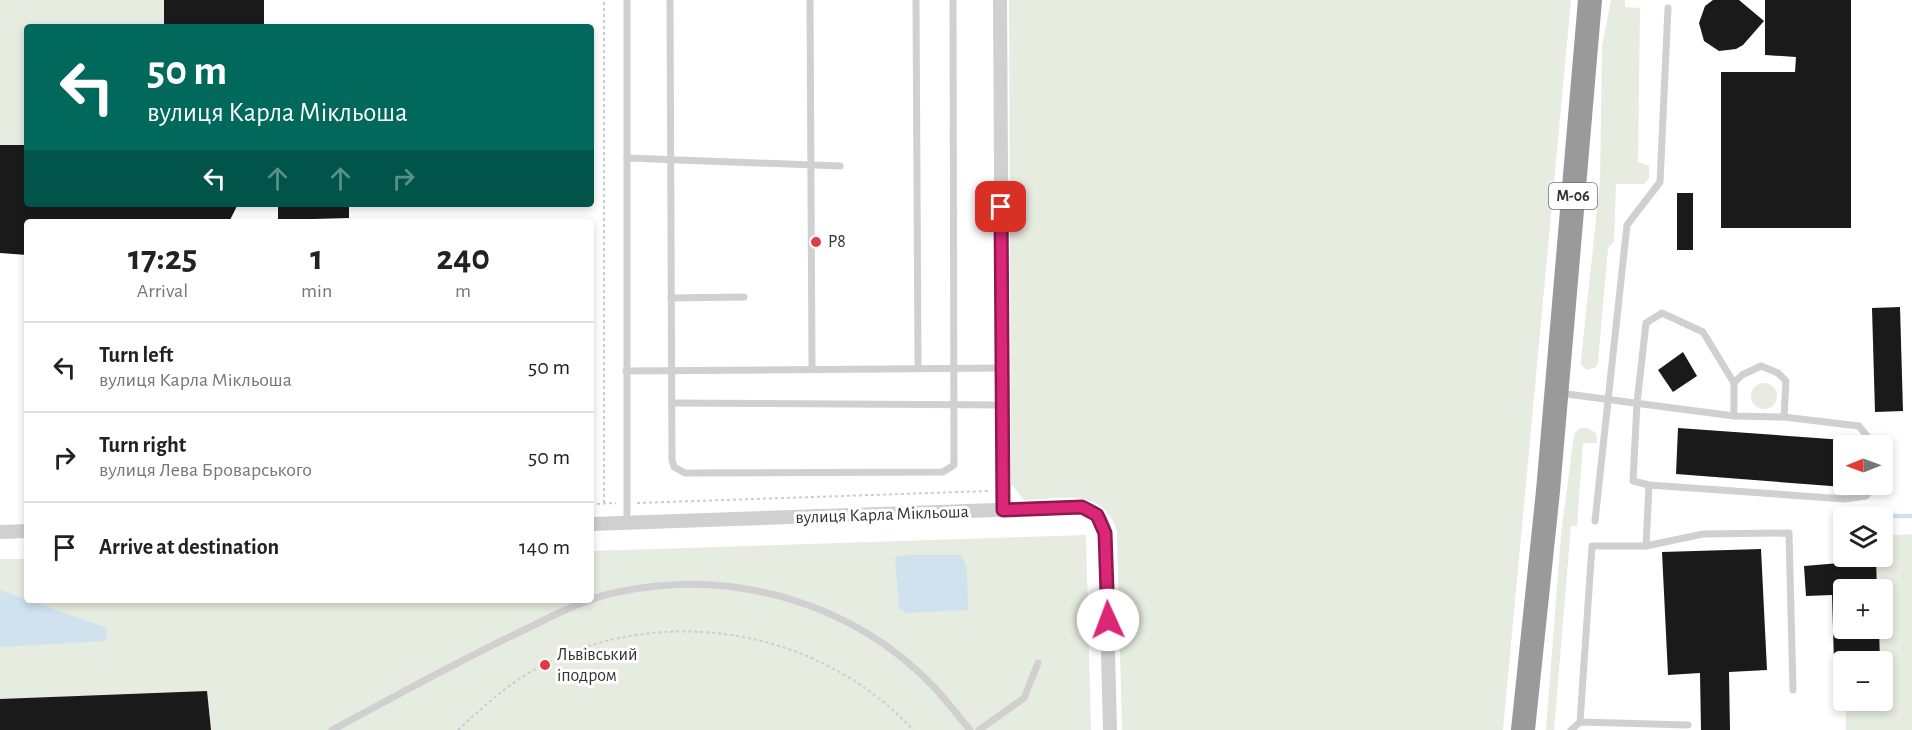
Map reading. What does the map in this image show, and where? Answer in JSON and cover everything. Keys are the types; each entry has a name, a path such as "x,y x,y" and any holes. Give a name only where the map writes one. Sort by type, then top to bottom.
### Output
{"highway":[{"name":"М-06","path":"1522,730 1556,393 1590,0"}],"street":[{"path":"1000,0 1003,510"},
{"name":"вулиця Карла Мікльоша","path":"594,524 1082,507 1090,510 1102,521 1105,533 1110,730"},
{"path":"0,532 24,531"}],"lane":[{"path":"627,0 627,524"},
{"path":"670,0 672,460 674,467 685,473 943,472 950,470 956,459 953,0"},
{"path":"810,0 812,369"},
{"path":"916,0 918,368"},
{"path":"1595,521 1627,225 1660,182 1668,8"},
{"path":"627,159 840,166"},
{"path":"671,298 744,297"},
{"path":"1734,416 1734,383 1703,332 1662,313 1646,323 1631,475 1637,484 1845,499 1867,495"},
{"path":"1734,383 1742,375 1761,366 1778,373 1786,381 1788,389 1784,417"},
{"path":"626,371 1002,368"},
{"path":"1556,393 1734,416 1784,417 1859,426 1866,435"},
{"path":"672,403 1002,405"},
{"path":"1646,546 1649,485"},
{"path":"1580,722 1592,546 1646,546 1702,534 1789,533 1793,690"},
{"path":"594,600 617,592 676,585 716,585 770,591 855,624 894,652 934,687 970,730"},
{"path":"332,730 492,645 585,603"},
{"path":"980,730 1024,698 1038,663"},
{"path":"1571,730 1580,722 1688,725"}],"path":[{"path":"604,0 604,503"},
{"path":"594,504 1003,490"},
{"path":"458,730 497,693 553,660 614,638 678,630 743,635 805,654 862,686 913,730"}],"shaded area":[{"path":"0,0 164,0 164,24 24,24 24,145 0,145"},
{"path":"1009,0 1571,0 1503,730 1122,730 1117,532 1111,518 1102,508 1080,499 1024,500 1011,484"},
{"path":"1611,0 1625,0 1625,7 1640,8 1638,162 1649,166 1649,178 1644,184 1616,184 1614,242 1608,248 1598,362 1596,367 1587,370 1581,365 1581,360 1600,182 1602,46"},
{"path":"1764,383 1773,387 1777,396 1773,405 1764,409 1755,405 1751,396 1755,387"},
{"path":"1580,428 1588,428 1596,433 1597,443 1583,443 1577,526 1571,526 1554,730 1546,730 1561,535 1574,434"},
{"path":"1912,534 1912,730 1846,730 1846,711 1893,711 1893,651 1847,651 1847,639 1893,639 1893,579 1848,579 1849,567 1893,567 1893,535"},
{"name":"Львівський іподром","path":"1086,535 1091,730 0,730 0,559 24,559 24,603 594,603 594,551"}],"water":[{"path":"962,555 967,570 968,610 906,613 899,608 895,557"},
{"path":"0,590 24,599 24,603 37,603 107,628 106,641 0,647"}],"building":[{"path":"164,0 264,0 264,24 164,24"},
{"path":"1713,0 1739,0 1764,21 1743,45 1736,49 1719,51 1704,41 1699,23 1705,6"},
{"path":"1765,0 1851,0 1851,228 1721,228 1721,72 1795,72 1796,57 1765,55"},
{"path":"0,145 24,145 24,207 236,207 230,219 24,219 24,255 0,253"},
{"path":"1677,193 1693,193 1693,250 1677,250"},
{"path":"278,207 349,207 349,218 278,219"},
{"path":"1900,307 1903,411 1875,412 1872,308"},
{"path":"1683,352 1697,376 1673,392 1658,370"},
{"path":"1678,428 1833,439 1833,486 1676,474"},
{"path":"1761,549 1767,670 1729,672 1730,730 1701,730 1700,673 1668,675 1662,552"},
{"path":"1833,564 1833,567 1876,567 1877,579 1833,579 1833,628 1832,595 1806,596 1804,566"},
{"path":"1833,639 1879,639 1880,651 1834,651"},
{"path":"207,691 211,730 0,730 0,699"}],"waterway":[{"path":"1893,516 1912,516"}],"place":[{"name":"P8","path":"816,242"},
{"name":"Львівський іподром","path":"545,665"}],"route":[{"path":"1001,207 1003,510 1082,507 1097,515 1102,521 1105,533 1108,620"}]}
